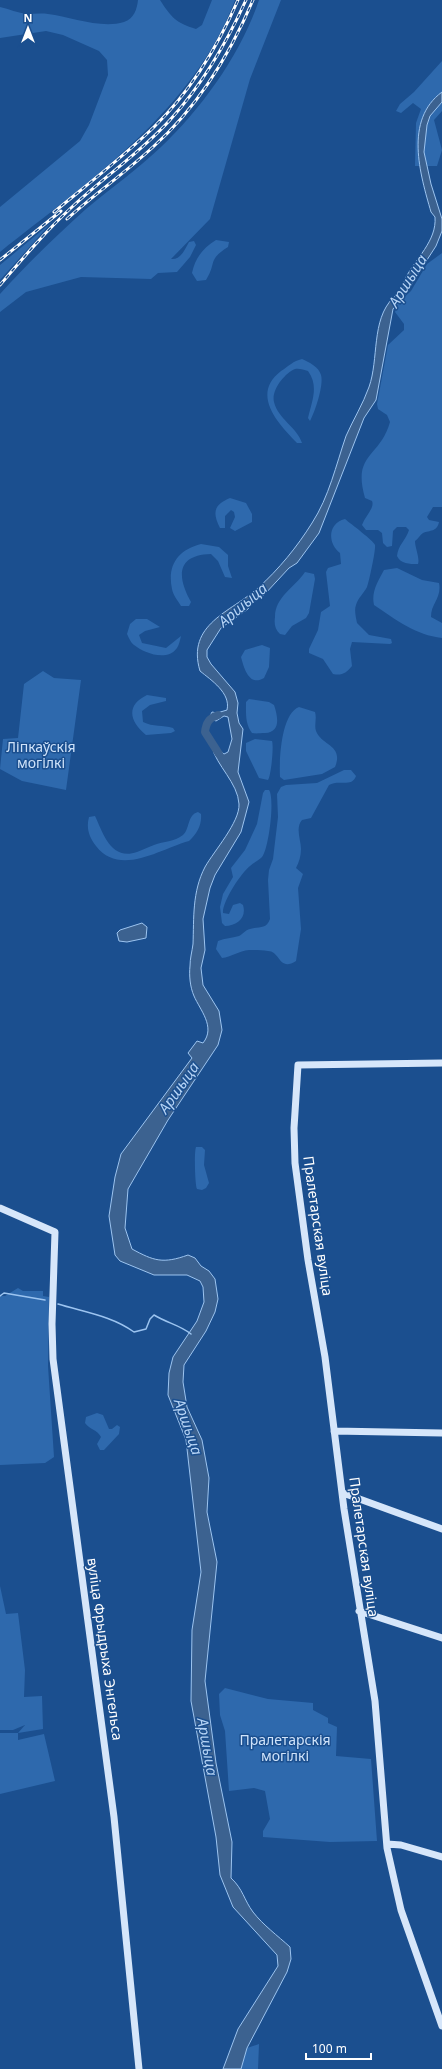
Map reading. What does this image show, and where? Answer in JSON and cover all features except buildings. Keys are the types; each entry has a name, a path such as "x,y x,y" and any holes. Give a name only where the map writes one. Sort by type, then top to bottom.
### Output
{"street":[{"name":"Пралетарская вуліца","path":"442,1064 298,1064 294,1128 295,1164 359,1611 377,1721 387,1844 401,1910 442,2026"},
{"name":"вуліца Фрыдрыха Энгельса","path":"0,1208 55,1232 52,1324 53,1359 114,1817 139,2069"},
{"path":"334,1431 442,1433"},
{"path":"343,1492 442,1529"},
{"path":"359,1611 442,1638"},
{"path":"387,1844 401,1845 442,1857"}],"green space":[{"path":"138,0 160,0 167,11 175,19 196,29 202,25 212,0 235,0 216,40 193,76 166,110 135,141 102,170 0,252 0,207 80,141 89,125 108,75 107,60 99,51 63,35 46,31 0,38 0,7 20,13 57,15 86,22 115,24 127,21 133,16"},
{"path":"259,0 281,0 250,79 210,219 171,259 180,256 189,242 194,241 196,245 190,257 177,272 158,273 151,279 81,277 26,292 0,312 0,294 21,272 86,209 134,171 161,147 191,115 219,79 231,60 242,40"},
{"path":"442,61 442,111 434,120 442,150 437,166 415,166 416,123 421,109 413,103 401,113 396,111 400,104 414,92"},
{"path":"52,222 0,280 0,265"},
{"path":"216,240 229,242 228,247 217,255 206,280 197,281 192,273 197,258 207,246"},
{"path":"442,253 442,507 433,507 427,517 429,520 439,522 437,528 423,533 415,541 418,564 408,564 401,561 397,556 409,530 406,527 397,527 393,531 392,546 387,547 383,543 382,533 378,530 366,530 362,525 373,504 372,501 365,498 362,483 362,472 369,457 386,434 390,422 387,415 378,409 377,404 388,345 404,330 404,324 395,312 399,302 411,291 427,264"},
{"path":"302,359 316,367 320,372 322,379 318,398 310,421 308,418 313,400 314,388 308,371 295,369 287,374 277,387 274,397 274,402 279,413 300,437 302,443 297,443 276,418 271,409 268,399 268,390 272,380 281,371 294,362"},
{"path":"230,498 246,503 252,514 252,522 235,531 230,528 235,517 234,512 231,510 225,516 225,528 220,528 215,513 221,503"},
{"path":"345,519 367,536 375,545 367,587 355,607 357,623 369,635 391,639 392,643 352,642 350,649 352,666 344,673 336,675 333,674 323,659 309,653 309,649 318,630 321,612 330,606 326,572 328,568 341,564 340,553 333,544 331,534 335,525 339,521"},
{"path":"201,544 219,547 228,555 228,566 232,578 225,577 218,561 211,554 191,558 183,569 182,576 186,593 191,602 189,606 181,606 174,596 172,589 171,573 173,566 180,555 186,550"},
{"path":"397,568 422,580 439,583 439,593 431,612 431,617 442,623 442,638 424,634 415,630 374,605 374,591 384,570"},
{"path":"305,572 314,574 315,579 309,613 306,618 292,626 285,635 280,634 276,628 275,622 278,604"},
{"path":"136,619 147,619 160,627 145,631 139,635 142,643 166,648 181,636 177,648 167,655 156,655 138,648 131,642 127,634 130,624"},
{"path":"262,645 270,648 269,667 264,678 254,680 248,675 241,657 245,650"},
{"name":"Ліпкаўскія могілкі","path":"43,671 54,678 81,680 66,790 22,781 0,769 3,739 18,738 24,684"},
{"path":"147,695 166,698 166,701 150,705 142,711 143,722 150,725 166,726 173,728 175,731 171,733 146,735 140,730 133,719 133,708 140,699"},
{"path":"249,699 269,702 274,705 277,714 277,723 274,730 265,733 252,733 246,718 246,702"},
{"path":"299,707 315,712 316,731 323,740 335,750 337,760 335,767 322,774 284,780 280,777 282,738 288,718 293,711"},
{"path":"255,739 272,741 272,761 268,780 259,778 246,751 246,743"},
{"path":"344,770 351,770 356,776 354,780 348,783 333,783 329,785 311,818 302,820 300,823 299,834 301,852 296,868 303,874 298,888 301,929 296,961 286,964 272,952 258,950 249,950 222,958 216,949 218,941 239,936 245,931 253,928 262,927 266,925 270,919 268,880 269,870 273,859 278,817 277,794 281,787 286,785 317,783"},
{"path":"265,790 269,790 271,795 271,812 269,834 265,852 262,857 246,870 229,895 223,913 229,914 233,905 240,903 243,905 244,914 237,923 225,926 222,923 220,907 223,894 233,877 231,868 245,850 257,824 263,793"},
{"path":"198,812 201,814 200,826 189,841 141,858 128,860 117,859 106,855 96,846 88,829 89,817 95,816 109,844 121,853 128,854 180,837 187,829 192,816"},
{"path":"196,1147 202,1147 205,1150 204,1165 209,1183 206,1188 202,1190 197,1189 196,1187"},
{"path":"18,1288 23,1291 43,1291 43,1296 49,1297 48,1366 54,1457 45,1463 0,1465 0,1296 5,1296"},
{"path":"97,1413 103,1415 109,1429 112,1429 117,1425 120,1427 119,1434 104,1450 100,1450 97,1444 101,1437 99,1434 85,1423 86,1417"},
{"path":"0,1586 6,1614 18,1613 25,1670 24,1697 42,1696 43,1729 18,1733 25,1725 13,1730 0,1730"},
{"name":"Пралетарскія могілкі","path":"225,1688 268,1699 313,1703 313,1710 328,1718 328,1723 337,1727 336,1756 371,1759 377,1841 330,1842 263,1837 263,1831 270,1819 265,1791 254,1788 229,1791 225,1731 220,1715 219,1694"},
{"path":"0,1733 18,1733 18,1740 44,1734 55,1781 0,1794"},
{"path":"259,2044 258,2069 241,2069 247,2048"}],"water":[{"name":"Аршыца","path":"442,92 442,102 430,116 427,125 424,152 431,184 442,219 442,231 436,246 403,297 393,309 376,400 364,418 319,533 297,563 289,568 264,595 256,600 248,609 221,628 207,650 207,657 211,664 235,692 238,703 237,713 239,723 243,729 238,772 249,802 241,832 215,875 210,888 203,919 205,950 201,968 203,985 219,1011 222,1030 218,1045 168,1120 128,1189 125,1228 132,1249 153,1259 159,1260 172,1260 188,1255 195,1258 215,1279 218,1299 215,1312 206,1331 184,1365 183,1382 187,1407 202,1440 209,1478 207,1512 217,1562 205,1681 216,1763 232,1842 231,1878 238,1886 250,1908 257,1917 290,1947 291,1959 287,1972 247,2048 241,2069 223,2069 238,2029 278,1966 277,1955 233,1907 220,1875 216,1837 191,1701 192,1630 201,1572 186,1440 168,1395 169,1373 173,1357 197,1321 204,1302 203,1287 200,1281 187,1275 154,1275 120,1261 115,1255 109,1216 115,1177 121,1154 192,1058 188,1053 197,1041 203,1043 207,1037 208,1031 206,1019 193,992 190,977 190,960 193,944 196,895 205,867 231,828 238,811 239,804 235,789 214,754 212,747 214,746 224,754 228,752 232,739 228,717 224,716 216,721 209,718 212,712 217,713 227,710 226,698 219,688 200,671 197,655 199,642 205,630 214,621 266,581 294,549 323,503 332,481 346,436 369,387 381,317 393,298 403,291 405,279 433,234 435,217 431,212 423,181 418,148 419,132 423,117 430,104"},
{"path":"142,923 147,927 146,938 127,942 119,941 117,933 120,930"}],"waterway":[{"path":"218,715 208,721 205,732 219,754"},
{"path":"0,1296 4,1293 45,1300"},
{"path":"58,1304 107,1318 134,1332 146,1329 150,1319 154,1315 182,1328 191,1334"}],"railway":[{"path":"54,212 130,149 154,127 180,99 202,68 222,34 238,0"},
{"path":"0,285 62,216 147,143 182,107 193,93 222,48 246,0"},
{"path":"67,219 143,156 184,115 211,79 223,60 253,0"},
{"path":"0,260 61,211"}]}
